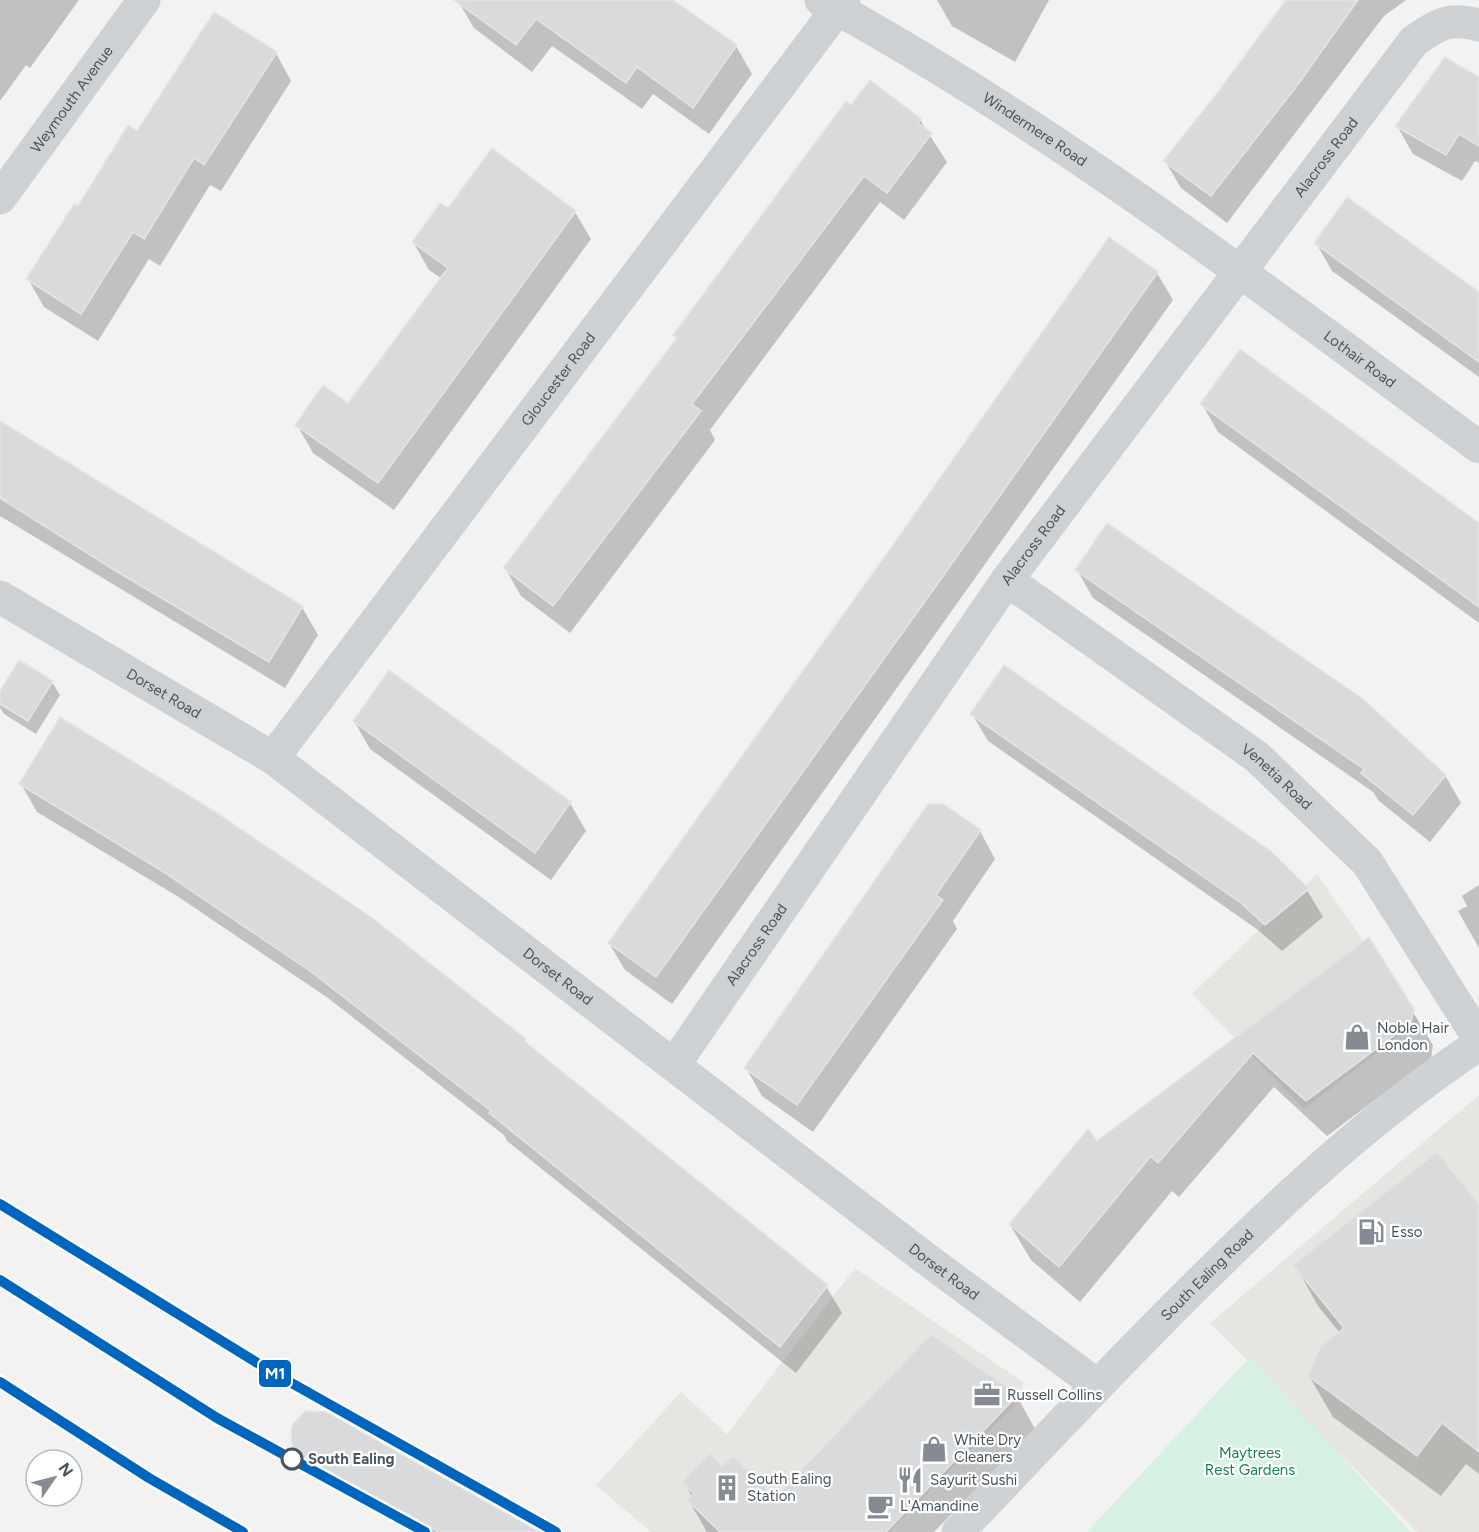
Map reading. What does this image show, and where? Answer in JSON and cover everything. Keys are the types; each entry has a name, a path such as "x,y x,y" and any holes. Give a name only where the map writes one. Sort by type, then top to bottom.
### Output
{"main road":[{"name":"South Ealing Road","path":"958,1532 1097,1385 1301,1182 1410,1091 1479,1044"}],"street":[{"name":"Weymouth Avenue","path":"0,198 144,0"},
{"name":"Windermere Road","path":"834,3 1035,129 1241,273"},
{"name":"Gloucester Road","path":"273,758 834,3"},
{"name":"Alacross Road","path":"674,1065 1007,580 1414,41 1436,26 1458,20 1479,24"},
{"name":"Lothair Road","path":"1241,273 1479,447"},
{"name":"Venetia Road","path":"1007,580 1257,757 1367,862 1479,1039"},
{"name":"Dorset Road","path":"0,597 273,758 1097,1385"}],"shaded area":[{"path":"1317,874 1419,1021 1304,1109 1192,994"},
{"path":"1479,1095 1479,1532 1417,1532 1210,1323"},
{"path":"855,1268 1023,1382 1022,1398 889,1532 651,1532 596,1485 681,1392 727,1434"}],"green space":[{"name":"Maytrees Rest Gardens","path":"1250,1357 1411,1532 1087,1532"}],"building":[{"path":"454,0 673,0 737,45 693,108 637,67 626,83 536,19 516,45"},
{"path":"1286,0 1358,0 1299,83 1211,196 1163,161 1215,96"},
{"path":"214,12 277,52 204,165 194,158 144,239 133,232 81,314 26,279 74,204 78,206 128,125 137,131"},
{"path":"1445,57 1479,77 1479,146 1459,134 1446,155 1395,126"},
{"path":"870,80 921,119 918,123 932,133 887,193 864,176 692,404 701,411 553,606 503,568 677,338 673,335 846,101 851,105"},
{"path":"492,148 576,211 378,483 295,425 323,385 348,403 448,268 412,242 440,203 448,208"},
{"path":"1347,197 1479,292 1479,362 1314,243"},
{"path":"1109,237 1158,272 656,977 608,943 893,545"},
{"path":"1240,349 1479,523 1479,607 1200,404"},
{"path":"0,421 303,606 269,662 111,568 0,498"},
{"path":"1107,523 1363,699 1446,775 1413,815 1361,773 1364,769 1075,570"},
{"path":"19,660 53,681 28,721 0,704 0,691"},
{"path":"1004,665 1272,852 1309,889 1265,925 1241,903 970,714"},
{"path":"389,670 571,802 535,853 353,721"},
{"path":"60,717 214,811 371,917 526,1039 524,1041 828,1285 780,1347 489,1113 491,1111 310,971 159,869 19,784"},
{"path":"928,804 943,804 981,830 936,895 943,900 797,1105 744,1068"},
{"path":"1369,937 1414,1009 1411,1023 1306,1101 1253,1053 1158,1163 1151,1156 1059,1267 1009,1224 1088,1129 1097,1141"},
{"path":"1437,1152 1479,1204 1479,1452 1442,1423 1417,1456 1308,1376 1320,1347 1344,1328 1293,1265"},
{"path":"931,1334 1018,1395 886,1532 720,1532 687,1500 694,1494 682,1482 710,1453 722,1466 733,1456 775,1497"},
{"path":"305,1411 327,1412 540,1532 439,1532 301,1457 292,1445 291,1432 292,1425"}],"railway":[{"path":"0,1280 217,1418 425,1532"},
{"path":"0,1382 149,1478 243,1532"}],"transit line":[{"name":"M1","path":"0,1204 272,1372 556,1532"},
{"name":"M1","path":"0,1280 217,1418 425,1532"},
{"name":"M1","path":"0,1382 149,1478 243,1532"}],"place":[{"name":"Noble Hair London","path":"1357,1037"},
{"name":"Esso","path":"1371,1232"},
{"name":"Russell Collins","path":"987,1395"},
{"name":"White Dry Cleaners","path":"934,1449"},
{"name":"South Ealing","path":"292,1459"},
{"name":"Sayurit Sushi","path":"910,1480"},
{"name":"South Ealing Station","path":"727,1488"},
{"name":"L'Amandine","path":"880,1506"}]}
